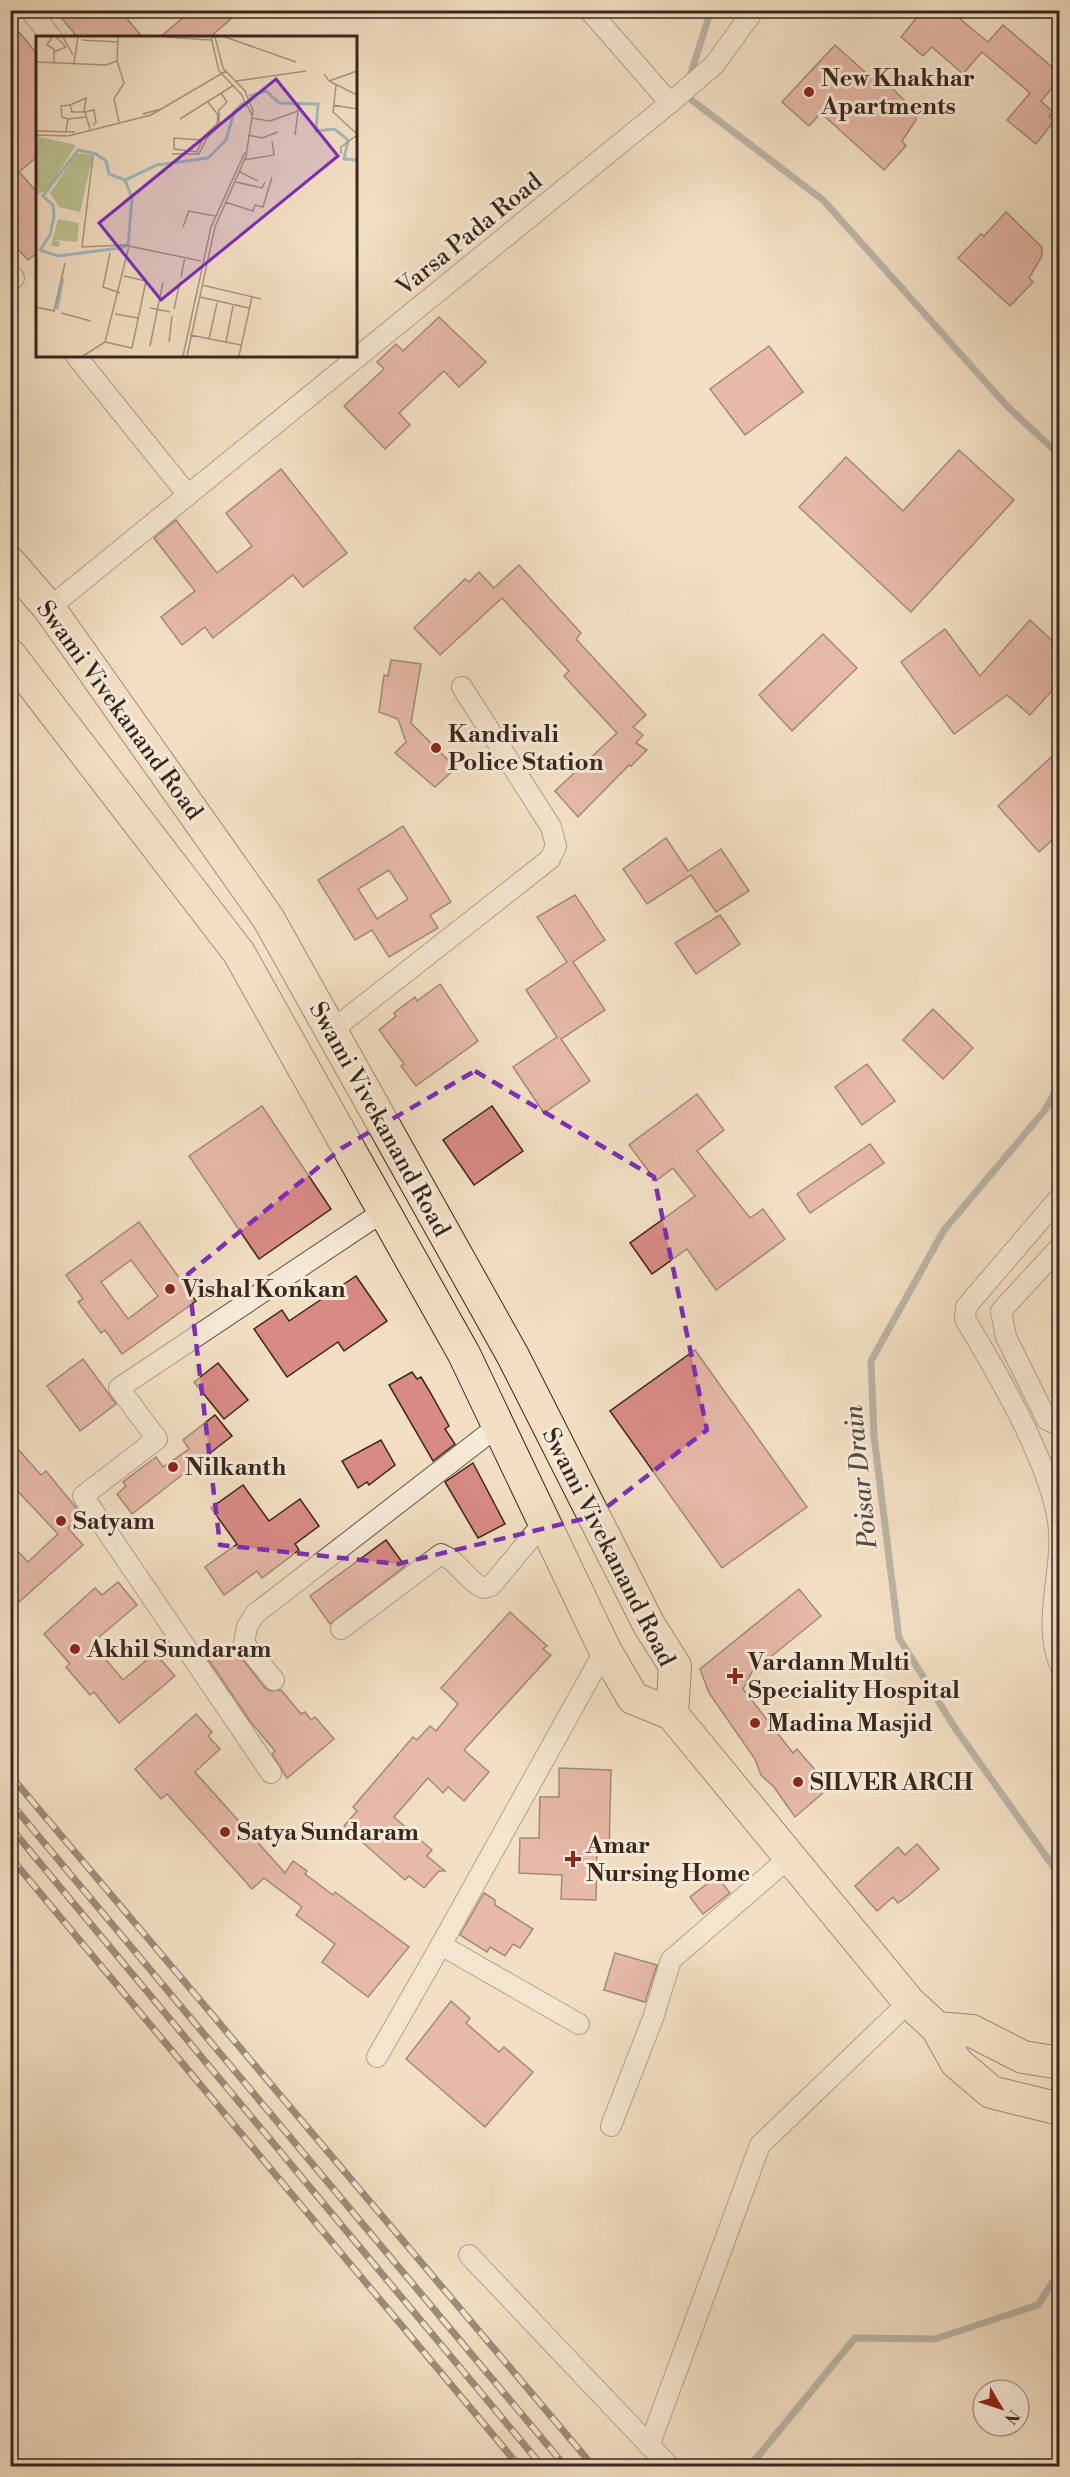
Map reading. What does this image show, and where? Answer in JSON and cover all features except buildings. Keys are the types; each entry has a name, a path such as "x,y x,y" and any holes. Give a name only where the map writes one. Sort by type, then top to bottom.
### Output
{"main road":[{"name":"Swami Vivekanand Road","path":"10,563 48,608 268,918 513,1356 649,1625 675,1666 672,1714"},
{"name":"Swami Vivekanand Road","path":"10,655 238,953 464,1354 605,1650 633,1698 672,1714 909,2002 937,2028 956,2062 991,2092 1059,2109"},
{"path":"937,2028 972,2031 1023,2057 1059,2063"}],"street":[{"path":"30,10 50,36"},
{"path":"590,10 670,103"},
{"name":"Varsa Pada Road","path":"48,608 670,103 714,65 754,10"},
{"path":"77,357 188,495"},
{"path":"331,1031 550,859 556,846 551,827 462,687"},
{"path":"1059,1197 966,1307 966,1319 1023,1428 1051,1490 1058,1522 1059,1551 1052,1646 1059,1665"},
{"path":"271,1773 83,1496 157,1439 119,1388 384,1211"},
{"path":"1059,1247 1001,1311 1006,1336 1047,1420 1059,1425"},
{"path":"274,1680 244,1643 247,1627 255,1614 498,1425"},
{"path":"341,1629 441,1554 448,1557 477,1586 484,1588 491,1586 544,1522"},
{"path":"377,2057 605,1650"},
{"path":"611,2126 653,2018 670,1960 790,1857"},
{"path":"441,1945 579,2024"},
{"path":"649,2446 760,2145 909,2002"},
{"path":"469,2256 669,2466"}],"highlighted area":[{"path":"475,1071 654,1177 707,1430 595,1516 398,1564 220,1545 188,1274 342,1148"}],"waterway":[{"path":"689,79 711,10"},
{"path":"685,93 823,200 1007,406 1053,449 1060,452"},
{"name":"Poisar Drain","path":"1060,1084 1045,1110 944,1230 871,1361 874,1436 899,1638 955,1728 1060,1876"},
{"name":"Poisar Drain","path":"750,2466 855,2338 935,2339 1038,2305 1060,2271"},
{"name":"Poisar Drain","path":"351,2466 359,2461 370,2466"}],"railway":[{"path":"10,1775 593,2466"},
{"path":"10,1802 565,2466"},
{"path":"10,1827 542,2466"},
{"path":"10,1857 519,2466"}],"place":[{"name":"New Khakhar Apartments","path":"809,92"},
{"name":"Kandivali Police Station","path":"436,748"},
{"name":"Vishal Konkan","path":"170,1289"},
{"name":"Nilkanth","path":"173,1467"},
{"name":"Satyam","path":"61,1521"},
{"name":"Akhil Sundaram","path":"75,1649"},
{"name":"Vardann Multi Speciality Hospital","path":"735,1676"},
{"name":"Madina Masjid","path":"755,1723"},
{"name":"SILVER ARCH","path":"798,1782"},
{"name":"Satya Sundaram","path":"225,1832"},
{"name":"Amar Nursing Home","path":"573,1859"}]}
